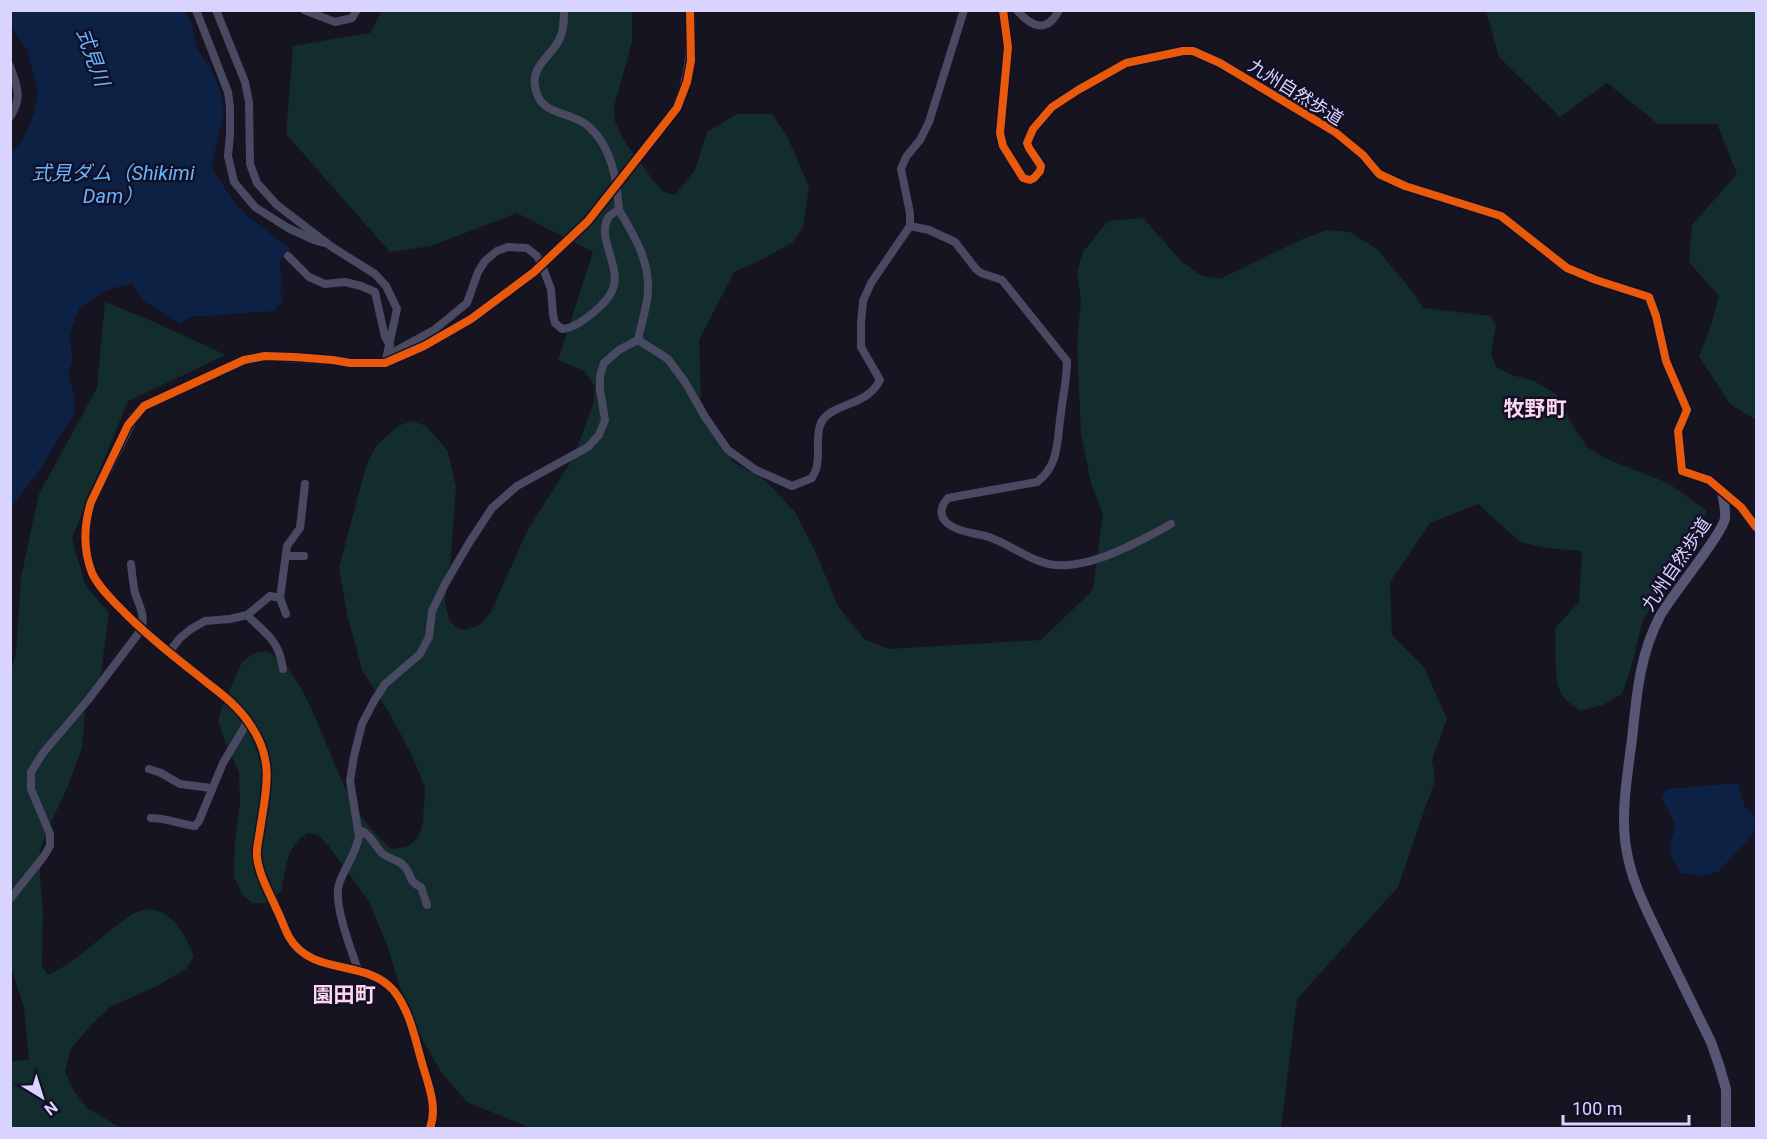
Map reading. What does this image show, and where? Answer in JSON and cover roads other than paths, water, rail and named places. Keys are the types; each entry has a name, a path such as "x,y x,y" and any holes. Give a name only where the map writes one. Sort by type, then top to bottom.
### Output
{"street":[{"path":"196,10 228,92 230,107 228,156 234,182 255,207 288,228 328,244"},
{"path":"216,10 245,82 249,102 250,164 257,183 277,205 328,244 375,274 386,286 397,309 386,359"},
{"path":"304,10 335,22 352,18 357,10"},
{"path":"358,970 345,932 338,895 341,880 356,848 358,836 350,781 362,724 385,684 420,654 429,637 432,611 445,584 492,508 517,486 588,447 599,435 605,420 600,389 600,376 604,363 619,350 638,340 649,291 646,266 636,238 619,210 612,163 601,141 587,126 568,115 550,110 539,100 534,84 540,65 560,40 564,10"},
{"path":"674,112 687,82 691,61 690,10"},
{"path":"638,340 668,359 728,450 756,470 792,486 812,478 817,465 821,423 828,413 864,398 876,389 880,380 861,347 863,300 871,283 910,225 910,213 901,169 906,157 920,140 929,122 964,10"},
{"name":"九州自然歩道","path":"1003,10 1008,47 1000,133 1003,146 1023,178 1030,180 1035,178 1040,171 1041,166 1027,143 1033,129 1052,107 1095,79 1126,63 1193,51 1220,63 1335,132 1363,155 1379,174 1405,186 1501,216 1567,268 1649,297 1656,316 1666,361 1687,410 1678,431 1682,471 1709,480 1722,491 1725,520 1661,614 1643,657 1637,689 1625,819 1626,844 1630,868 1644,905 1711,1042 1726,1089 1726,1128"},
{"path":"1017,10 1026,21 1034,26 1042,26 1051,22 1059,10"},
{"path":"10,66 17,88 18,105 10,117"},
{"path":"386,359 434,330 467,303 478,272 485,261 508,247 527,248 537,256 551,290 555,323 562,329 570,328 586,318 607,299 613,290 614,264 606,236 606,224 609,216 619,210"},
{"path":"910,225 929,230 955,242 976,269 1002,280 1067,361 1060,416 1060,436 1054,459 1046,475 1037,482 948,498 941,508 946,522 990,538 1038,561 1057,565 1080,563 1103,557 1172,524"},
{"path":"288,256 309,277 325,284 345,282 375,292 385,337 390,345"},
{"path":"430,1128 433,1109 429,1087 408,1016 395,993 387,983 373,974 319,962 309,957 289,937 257,858 267,787 267,766 260,740 248,721 220,693 141,630 102,588 93,574 86,546 87,515 91,501 133,418 144,406 244,360 265,356 350,363 386,359 424,346 471,319"},
{"path":"286,614 280,598 287,546 300,528 305,484"},
{"path":"1722,491 1741,507 1756,527"},
{"path":"286,556 304,556"},
{"path":"10,899 50,846 50,834 31,789 31,772 43,753 88,700 143,625 131,564"},
{"path":"169,652 180,638 205,621 247,615 270,596 280,598"},
{"path":"247,615 276,644 283,669"},
{"path":"152,818 163,818 175,823 195,826 223,763 248,721"},
{"path":"150,769 180,784 211,788"},
{"path":"358,830 365,832 384,855 406,868 412,882 421,887 427,905"}],"water":[{"name":"式見ダム（Shikimi Dam）","path":"11,11 185,11 191,23 198,50 210,67 221,93 224,114 211,167 246,215 291,249 279,262 282,278 280,292 284,300 274,311 189,317 180,324 143,300 131,283 105,291 79,309 70,334 72,361 68,374 74,394 74,415 36,475 11,507 11,152 21,143 34,114 38,91 27,50 11,26"},
{"path":"1738,783 1744,805 1756,819 1752,835 1719,871 1703,876 1681,873 1674,861 1670,846 1676,827 1662,798 1667,789"}],"tunnel":[{"path":"471,319 534,272 588,221 674,112"}],"district":[{"name":"牧野町","path":"1535,409"},
{"name":"園田町","path":"344,995"}],"water label":[{"name":"式見川","path":"93,57"}]}
